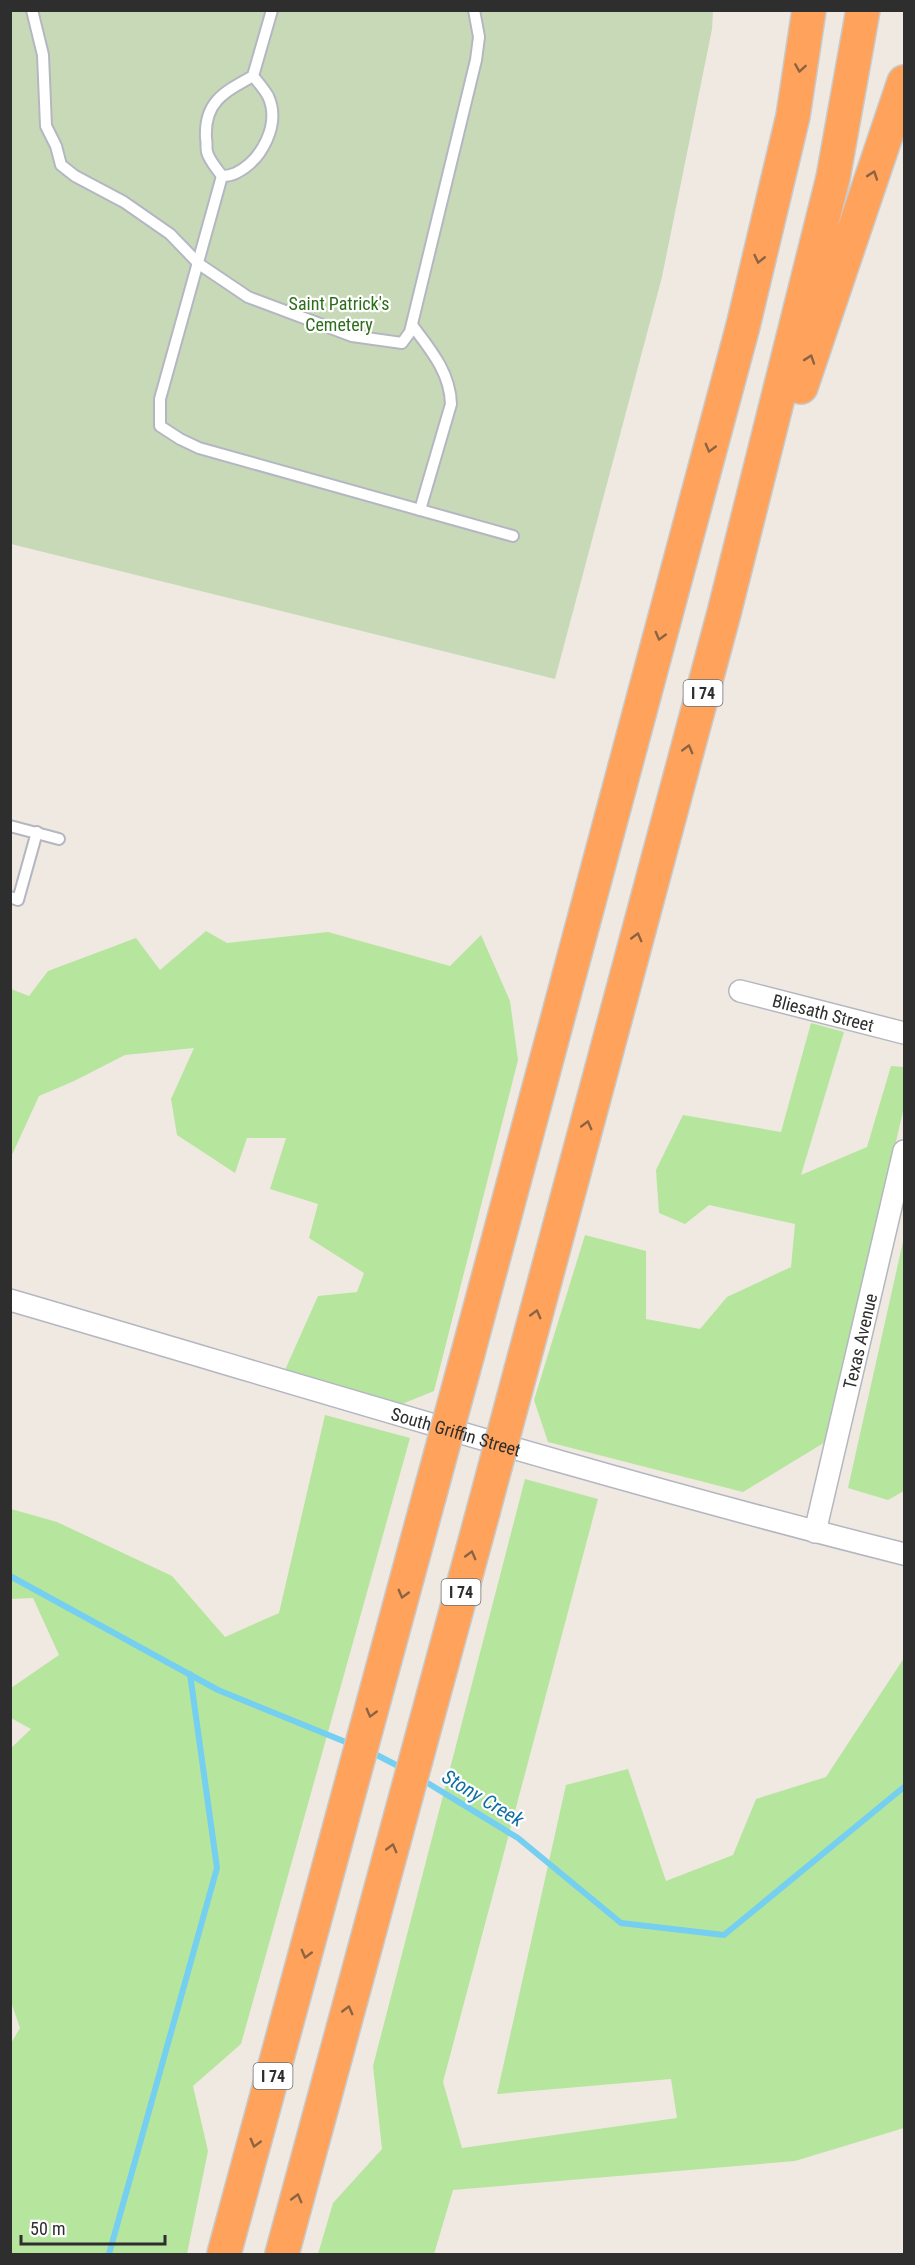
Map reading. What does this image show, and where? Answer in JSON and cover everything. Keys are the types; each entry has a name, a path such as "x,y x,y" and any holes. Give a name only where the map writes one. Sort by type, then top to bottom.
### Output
{"highway":[{"name":"I 74","path":"224,2254 743,326 792,116 809,10"},
{"name":"I 74","path":"282,2254 724,614 833,178 863,10"},
{"path":"724,614 904,82"}],"street":[{"name":"Bliesath Street","path":"740,991 904,1033"},
{"name":"Texas Avenue","path":"815,1532 904,1151"},
{"name":"South Griffin Street","path":"10,1300 474,1437 815,1532 904,1554"}],"lane":[{"path":"32,10 43,55 46,126 56,146 61,165 75,176 124,202 170,234 199,264 249,297 352,336 402,343 412,325 476,60 479,37 474,10"},
{"path":"272,10 253,76 217,99 209,110 206,130 207,154 222,176 160,399 160,426 180,440 199,448 513,536"},
{"path":"222,176 236,174 256,157 265,147 269,136 271,117 268,96 253,76"},
{"path":"412,325 436,356 450,389 451,404 420,510"},
{"path":"10,826 59,839"},
{"path":"10,897 18,900 37,832"}],"green space":[{"name":"Saint Patrick's Cemetery","path":"11,11 713,11 712,29 662,277 555,679 11,544"},
{"path":"206,931 227,943 328,932 450,966 481,935 510,1001 518,1060 434,1391 402,1404 285,1370 318,1296 357,1292 364,1273 309,1238 318,1204 270,1189 286,1138 247,1138 235,1173 177,1135 171,1099 194,1048 125,1055 39,1096 11,1157 11,989 29,996 48,971 136,938 160,970"},
{"path":"811,1023 844,1032 801,1175 867,1147 891,1066 904,1067 904,1107 827,1441 743,1492 548,1442 534,1400 585,1235 646,1251 646,1319 700,1329 727,1297 791,1267 795,1224 709,1205 685,1224 659,1213 656,1170 683,1115 781,1132"},
{"path":"904,1237 904,1491 888,1500 848,1488"},
{"path":"325,1415 410,1438 241,2044 193,2086 208,2151 187,2254 11,2254 10,2045 20,2028 10,1999 10,1749 31,1729 11,1718 11,1688 59,1655 33,1598 11,1599 11,1509 57,1522 172,1576 225,1637 279,1613"},
{"path":"525,1479 598,1499 443,2082 462,2148 677,2118 671,2079 497,2094 566,1785 628,1769 666,1881 733,1855 756,1799 826,1777 904,1658 904,2128 795,2161 453,2190 434,2254 318,2254 333,2203 382,2149 373,2066"}],"waterway":[{"name":"Stony Creek","path":"10,1576 218,1690 353,1745"},
{"path":"109,2254 217,1868 190,1674"},
{"name":"Stony Creek","path":"371,1752 404,1769"},
{"name":"Stony Creek","path":"421,1779 518,1838 621,1923 724,1935 904,1787"}]}
